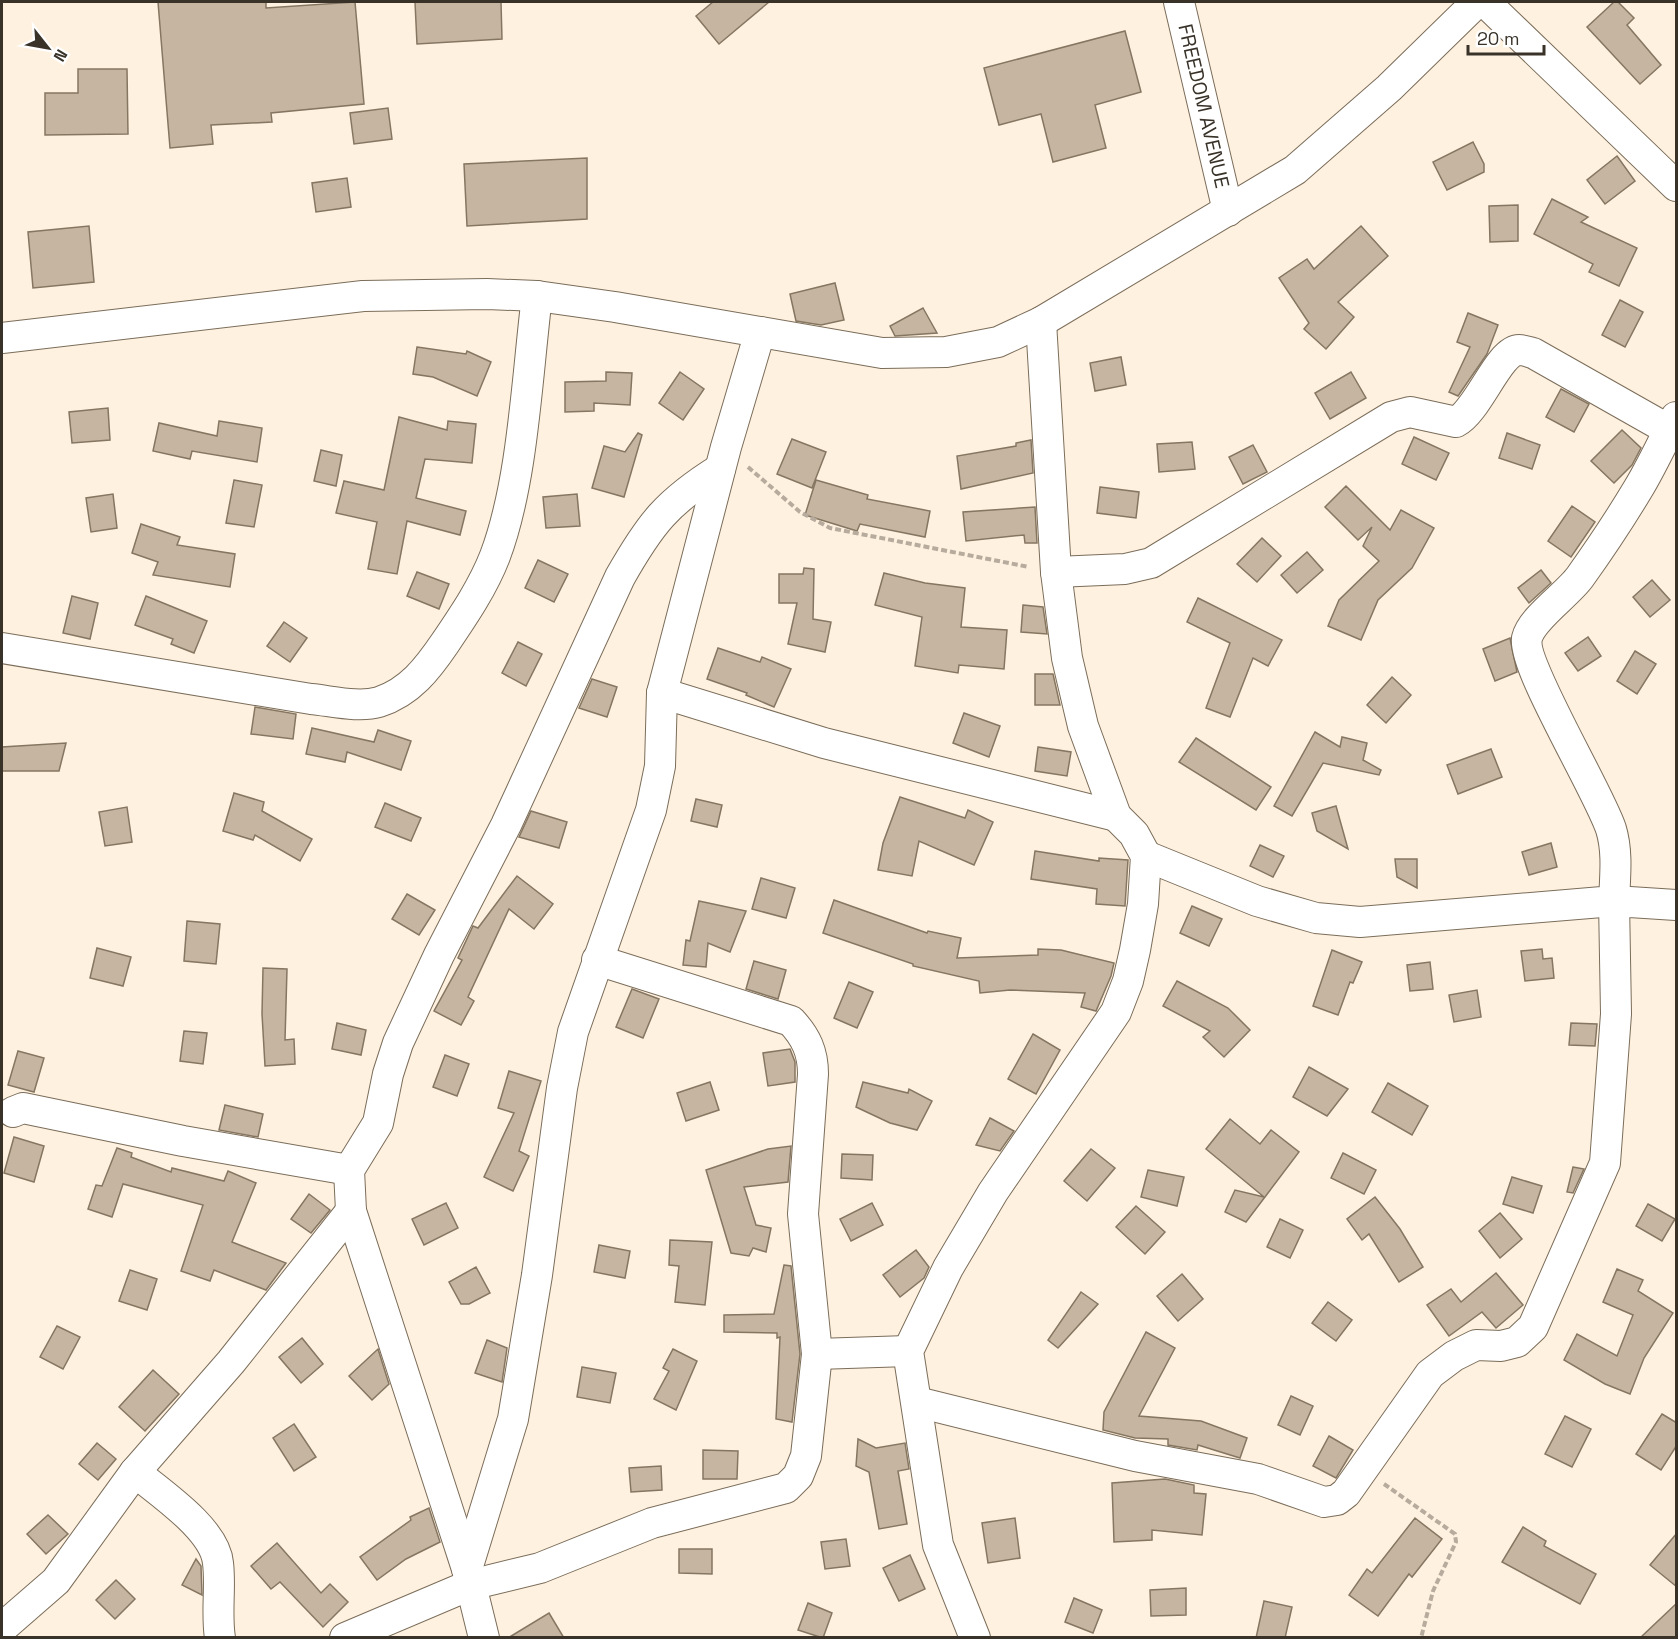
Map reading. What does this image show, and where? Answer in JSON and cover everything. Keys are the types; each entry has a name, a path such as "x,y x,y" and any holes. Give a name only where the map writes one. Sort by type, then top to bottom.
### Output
{"street":[{"name":"FREEDOM AVENUE","path":"1179,2 1228,211"},
{"path":"2,338 363,296 537,296 857,350 913,354 946,352 998,342 1041,322 1295,170 1389,88 1477,2"},
{"path":"1485,2 1677,186"},
{"path":"2,648 312,699 357,703 377,703 413,684 431,664 483,584 503,534 519,442 537,296"},
{"path":"975,1638 938,1545 908,1351 948,1268 993,1192 1116,1012 1128,981 1135,950 1143,904 1146,856 1134,834 1116,816 1083,726 1067,657 1056,572 1041,322"},
{"path":"469,1577 513,1419 537,1275 562,1088 573,1032 651,810 660,766 662,693 723,458 760,332"},
{"path":"917,1402 1135,1456 1258,1479 1324,1502 1337,1500 1346,1493 1364,1470 1399,1416 1431,1374 1454,1356 1476,1344 1502,1346 1517,1342 1533,1327 1599,1182 1609,1144 1616,1014 1614,901 1616,850 1611,830 1573,745 1538,681 1527,654 1527,640 1531,628 1579,579 1638,490 1673,424 1533,354 1518,350 1508,355 1470,411 1456,422 1410,412 1399,413 1347,442 1151,563 1125,569 1056,572"},
{"path":"484,1638 469,1577 351,1211 349,1170 378,1123 388,1074 414,1006 506,825 620,577 639,544 668,506 723,458"},
{"path":"662,693 824,743 1116,816"},
{"path":"1146,856 1257,901 1316,918 1360,922 1614,901 1677,905"},
{"path":"345,1638 469,1577 540,1568 652,1523 786,1488 798,1476 806,1456 817,1354 803,1214 813,1074 813,1061 805,1035 791,1022 597,960"},
{"path":"13,1112 23,1108 183,1141 349,1170"},
{"path":"2,1628 56,1581 135,1472 231,1362 351,1211"},
{"path":"817,1354 908,1351"},
{"path":"135,1472 196,1525 213,1546 218,1561 220,1638"}],"path":[{"path":"723,458 800,512 830,528 1056,572"},
{"path":"1364,1470 1455,1534 1456,1542 1433,1591 1421,1638"}],"building":[{"path":"158,2 266,2 266,8 355,2 364,104 271,113 272,122 211,125 213,144 170,148"},
{"path":"415,2 501,2 502,39 417,44"},
{"path":"713,2 769,2 719,44 696,16"},
{"path":"1614,2 1618,2 1634,18 1627,25 1661,65 1640,84 1587,27"},
{"path":"1125,31 1141,92 1095,105 1106,148 1053,162 1041,114 999,125 984,68"},
{"path":"78,69 127,69 128,134 45,135 45,93 78,93"},
{"path":"388,108 392,139 354,144 350,113"},
{"path":"1473,142 1484,164 1484,172 1447,190 1433,162"},
{"path":"1617,156 1635,181 1605,204 1587,180"},
{"path":"587,158 587,219 467,226 464,164"},
{"path":"347,178 351,207 316,212 312,183"},
{"path":"1552,199 1588,217 1581,222 1637,248 1619,286 1589,272 1593,264 1534,234"},
{"path":"1518,205 1518,241 1490,242 1489,206"},
{"path":"89,226 94,282 33,288 28,232"},
{"path":"1361,226 1388,256 1338,302 1354,317 1326,349 1304,329 1309,323 1279,278 1307,259 1314,269"},
{"path":"835,283 844,320 821,325 796,321 790,294"},
{"path":"1620,300 1643,312 1625,347 1602,335"},
{"path":"923,308 937,333 895,336 890,326"},
{"path":"1468,313 1498,325 1487,354 1458,396 1449,392 1470,347 1457,342"},
{"path":"417,347 466,354 467,351 491,362 477,396 433,377 413,374"},
{"path":"1121,357 1126,385 1095,391 1090,363"},
{"path":"606,372 632,373 630,405 594,403 594,411 565,412 565,382 606,381"},
{"path":"680,372 704,389 683,420 659,403"},
{"path":"1351,372 1366,398 1330,419 1315,393"},
{"path":"1561,389 1589,404 1574,432 1546,417"},
{"path":"108,408 110,440 72,443 69,412"},
{"path":"399,417 447,430 448,421 476,424 472,463 425,459 416,498 466,511 460,535 407,521 397,574 368,569 377,522 336,513 344,481 384,490"},
{"path":"219,421 262,428 257,462 192,451 190,459 153,451 159,423 217,436"},
{"path":"1622,430 1641,448 1632,465 1614,483 1591,461"},
{"path":"638,433 642,435 624,497 592,488 604,446 625,452"},
{"path":"1507,433 1540,445 1532,469 1499,458"},
{"path":"1414,437 1449,453 1436,480 1402,464"},
{"path":"792,439 826,452 812,488 777,474"},
{"path":"1031,440 1033,473 961,489 957,456 1016,446 1016,443"},
{"path":"1192,442 1195,469 1159,472 1157,444"},
{"path":"1253,445 1267,472 1243,484 1229,457"},
{"path":"321,450 342,455 336,486 314,481"},
{"path":"234,480 262,485 254,527 226,523"},
{"path":"816,480 868,495 867,499 930,511 925,537 860,524 857,531 805,515"},
{"path":"1346,486 1390,530 1401,510 1434,528 1412,568 1378,600 1361,640 1328,626 1339,600 1379,561 1363,546 1372,527 1358,540 1325,507"},
{"path":"1100,487 1139,492 1136,518 1097,513"},
{"path":"113,494 117,528 91,532 86,498"},
{"path":"577,494 580,526 546,528 543,497"},
{"path":"1572,506 1595,522 1571,557 1548,541"},
{"path":"1035,507 1037,543 1025,543 1024,535 966,541 963,512"},
{"path":"141,524 180,537 177,545 235,554 230,587 153,575 158,562 132,553"},
{"path":"1262,538 1281,556 1257,582 1237,564"},
{"path":"1307,552 1323,570 1297,593 1281,575"},
{"path":"538,560 568,574 554,602 525,588"},
{"path":"804,568 814,569 813,619 831,622 825,652 788,644 797,603 779,603 779,574 803,574"},
{"path":"1541,570 1551,583 1529,603 1518,588"},
{"path":"417,572 449,584 439,609 407,596"},
{"path":"884,573 925,583 965,588 961,627 1007,630 1004,669 959,665 958,673 915,666 922,617 875,605"},
{"path":"1652,580 1670,600 1650,617 1633,597"},
{"path":"72,596 98,603 90,639 63,633"},
{"path":"146,596 207,621 194,653 171,644 173,639 135,625"},
{"path":"1198,598 1282,640 1268,666 1253,658 1230,717 1206,708 1230,643 1187,622"},
{"path":"1023,605 1043,607 1047,634 1021,632"},
{"path":"284,622 307,638 290,662 267,646"},
{"path":"1588,637 1601,656 1578,671 1565,653"},
{"path":"1510,638 1517,672 1495,681 1483,649"},
{"path":"518,642 542,654 526,686 502,673"},
{"path":"718,648 760,662 762,657 791,669 774,707 746,695 747,693 707,679"},
{"path":"1635,651 1656,664 1637,694 1617,681"},
{"path":"1035,674 1053,674 1060,705 1035,705"},
{"path":"1392,677 1411,695 1386,723 1367,705"},
{"path":"592,679 617,687 607,717 579,708"},
{"path":"255,707 296,714 293,739 251,734"},
{"path":"964,713 1000,726 989,757 953,743"},
{"path":"312,728 374,742 378,730 411,741 401,770 347,752 345,762 306,754"},
{"path":"1315,732 1340,747 1342,737 1367,743 1363,760 1381,770 1379,775 1323,763 1292,816 1274,806"},
{"path":"1196,738 1271,787 1256,810 1179,762"},
{"path":"66,743 59,771 2,771 2,747"},
{"path":"1038,747 1071,752 1067,776 1035,771"},
{"path":"1491,749 1502,777 1458,794 1447,765"},
{"path":"234,793 264,802 262,811 312,839 300,861 255,835 253,840 223,831"},
{"path":"900,797 965,818 968,810 993,822 974,865 919,841 912,876 878,870 883,843"},
{"path":"696,799 722,805 717,827 691,821"},
{"path":"385,803 421,818 411,841 375,827"},
{"path":"1336,806 1348,849 1317,831 1312,813"},
{"path":"127,807 132,842 105,846 99,812"},
{"path":"531,811 567,822 559,848 519,837"},
{"path":"1551,843 1557,867 1529,875 1522,852"},
{"path":"1260,845 1284,856 1273,877 1250,866"},
{"path":"1035,851 1099,861 1099,858 1128,860 1125,906 1096,904 1097,889 1031,879"},
{"path":"1395,859 1417,859 1417,888 1397,877"},
{"path":"517,876 553,904 534,929 509,909 468,997 474,1001 461,1025 434,1011 462,960 458,958 473,926 478,928"},
{"path":"761,878 795,888 786,918 752,909"},
{"path":"407,894 435,910 419,935 392,919"},
{"path":"834,900 927,933 928,931 961,938 957,958 1038,955 1038,949 1061,950 1114,963 1111,976 1096,1011 1081,1007 1085,993 1010,990 980,993 979,981 913,966 913,964 823,933"},
{"path":"699,901 746,911 730,952 708,943 706,967 683,965 686,940 690,941"},
{"path":"1192,906 1222,919 1209,946 1180,933"},
{"path":"187,921 220,924 216,964 184,961"},
{"path":"97,948 131,957 123,986 90,978"},
{"path":"1542,949 1543,959 1552,958 1554,978 1525,981 1521,951"},
{"path":"1332,950 1362,962 1353,983 1350,982 1338,1015 1313,1006"},
{"path":"754,961 786,970 778,999 746,989"},
{"path":"1430,962 1433,989 1410,991 1407,965"},
{"path":"263,968 287,969 285,1040 294,1039 295,1064 265,1066 262,1014"},
{"path":"1177,981 1228,1008 1250,1030 1224,1057 1203,1037 1210,1031 1163,1006"},
{"path":"849,982 873,992 857,1028 834,1018"},
{"path":"632,989 659,999 643,1038 616,1027"},
{"path":"1477,990 1481,1017 1454,1022 1449,995"},
{"path":"337,1023 366,1030 361,1055 332,1049"},
{"path":"1571,1023 1597,1024 1595,1046 1569,1045"},
{"path":"184,1031 207,1033 203,1064 180,1061"},
{"path":"1033,1034 1060,1050 1036,1094 1008,1079"},
{"path":"790,1049 795,1062 795,1082 768,1086 763,1053"},
{"path":"18,1051 44,1058 34,1092 8,1085"},
{"path":"445,1055 469,1064 457,1096 433,1087"},
{"path":"1309,1067 1348,1089 1327,1116 1293,1097"},
{"path":"509,1071 541,1081 519,1151 529,1156 513,1191 484,1177 514,1113 498,1108"},
{"path":"710,1082 719,1110 686,1121 677,1093"},
{"path":"863,1082 908,1093 909,1089 932,1101 917,1130 890,1123 856,1107"},
{"path":"1388,1083 1428,1106 1412,1135 1372,1112"},
{"path":"225,1105 263,1114 258,1137 219,1130"},
{"path":"990,1118 1014,1131 1000,1151 976,1145"},
{"path":"1230,1119 1260,1144 1271,1130 1299,1152 1246,1222 1225,1212 1235,1190 1264,1197 1206,1149"},
{"path":"14,1137 44,1146 34,1182 4,1173"},
{"path":"791,1146 788,1182 744,1187 756,1225 771,1228 766,1252 753,1248 749,1256 731,1253 706,1170 768,1149"},
{"path":"117,1148 132,1153 131,1157 171,1172 172,1168 224,1181 228,1171 256,1183 232,1242 286,1263 266,1290 214,1270 210,1281 181,1271 203,1205 123,1184 112,1217 88,1209 96,1185 102,1186"},
{"path":"1091,1149 1115,1168 1087,1201 1064,1181"},
{"path":"1343,1153 1376,1170 1364,1194 1331,1178"},
{"path":"842,1154 873,1155 872,1180 841,1178"},
{"path":"1573,1167 1584,1169 1573,1193 1567,1192"},
{"path":"1148,1170 1184,1177 1177,1206 1141,1197"},
{"path":"1512,1177 1542,1186 1533,1213 1503,1204"},
{"path":"309,1194 330,1210 311,1233 291,1219"},
{"path":"1375,1197 1400,1229 1423,1267 1399,1282 1369,1234 1362,1240 1347,1219"},
{"path":"446,1203 458,1228 424,1245 412,1219"},
{"path":"872,1203 883,1225 851,1241 840,1219"},
{"path":"1648,1204 1675,1219 1662,1241 1636,1226"},
{"path":"1136,1206 1165,1232 1145,1254 1116,1227"},
{"path":"1500,1213 1522,1239 1500,1258 1479,1231"},
{"path":"1280,1219 1303,1230 1290,1258 1267,1247"},
{"path":"670,1240 712,1242 705,1305 675,1302 679,1266 669,1265"},
{"path":"599,1245 630,1251 625,1278 594,1272"},
{"path":"916,1250 929,1267 924,1278 900,1297 883,1275"},
{"path":"784,1265 791,1266 800,1354 792,1422 776,1419 780,1337 777,1338 777,1333 724,1332 724,1315 774,1314"},
{"path":"476,1267 490,1293 469,1304 461,1304 449,1282"},
{"path":"1617,1269 1643,1280 1638,1291 1673,1313 1644,1358 1630,1394 1605,1384 1564,1360 1577,1334 1617,1356 1633,1315 1603,1302"},
{"path":"130,1270 157,1279 147,1310 119,1301"},
{"path":"1496,1273 1523,1305 1496,1328 1482,1312 1449,1336 1427,1305 1451,1289 1461,1302"},
{"path":"1182,1274 1203,1299 1178,1321 1157,1296"},
{"path":"1081,1292 1098,1304 1058,1348 1048,1340"},
{"path":"1328,1302 1352,1320 1336,1341 1312,1323"},
{"path":"57,1326 80,1337 63,1369 40,1357"},
{"path":"1146,1332 1175,1348 1139,1416 1201,1421 1247,1438 1240,1458 1198,1445 1197,1450 1168,1445 1168,1439 1135,1438 1103,1430 1104,1412"},
{"path":"302,1338 323,1364 301,1383 279,1357"},
{"path":"487,1340 507,1348 502,1382 475,1373"},
{"path":"378,1349 389,1384 372,1400 349,1376"},
{"path":"673,1349 697,1361 676,1410 654,1399 669,1371 663,1368"},
{"path":"582,1367 616,1373 610,1403 577,1397"},
{"path":"153,1370 179,1394 145,1431 119,1407"},
{"path":"1291,1396 1313,1406 1300,1435 1278,1425"},
{"path":"1662,1414 1677,1423 1677,1445 1661,1470 1636,1454"},
{"path":"1565,1416 1591,1429 1572,1467 1545,1454"},
{"path":"294,1424 316,1457 294,1471 273,1438"},
{"path":"1329,1436 1353,1450 1336,1478 1313,1466"},
{"path":"858,1439 876,1448 905,1443 909,1469 898,1471 907,1524 879,1529 869,1472 856,1466"},
{"path":"97,1443 116,1459 98,1480 79,1464"},
{"path":"703,1450 738,1451 737,1479 703,1479"},
{"path":"661,1466 662,1490 631,1492 629,1468"},
{"path":"1165,1479 1194,1485 1194,1493 1206,1494 1202,1535 1152,1530 1152,1540 1114,1542 1112,1483"},
{"path":"429,1508 440,1542 406,1559 377,1580 360,1557 411,1520 410,1517"},
{"path":"48,1515 68,1534 46,1554 27,1534"},
{"path":"1015,1518 1020,1558 988,1563 982,1523"},
{"path":"1415,1518 1442,1539 1412,1577 1409,1574 1378,1616 1349,1595 1367,1569 1372,1573"},
{"path":"1523,1527 1546,1541 1544,1546 1596,1574 1580,1604 1502,1562"},
{"path":"1677,1533 1677,1587 1650,1565"},
{"path":"846,1539 850,1566 825,1569 821,1542"},
{"path":"277,1543 321,1593 330,1584 348,1602 323,1627 280,1582 271,1589 251,1566"},
{"path":"679,1549 712,1549 712,1574 679,1573"},
{"path":"910,1555 925,1589 899,1601 883,1568"},
{"path":"196,1559 201,1566 202,1595 182,1585"},
{"path":"116,1580 135,1599 115,1619 96,1600"},
{"path":"1186,1588 1186,1615 1151,1616 1150,1590"},
{"path":"1074,1598 1102,1610 1093,1633 1065,1622"},
{"path":"1264,1601 1292,1607 1285,1638 1256,1638"},
{"path":"808,1603 832,1613 823,1638 798,1630"},
{"path":"1677,1603 1677,1638 1640,1638"},
{"path":"549,1613 564,1638 508,1638"}]}
